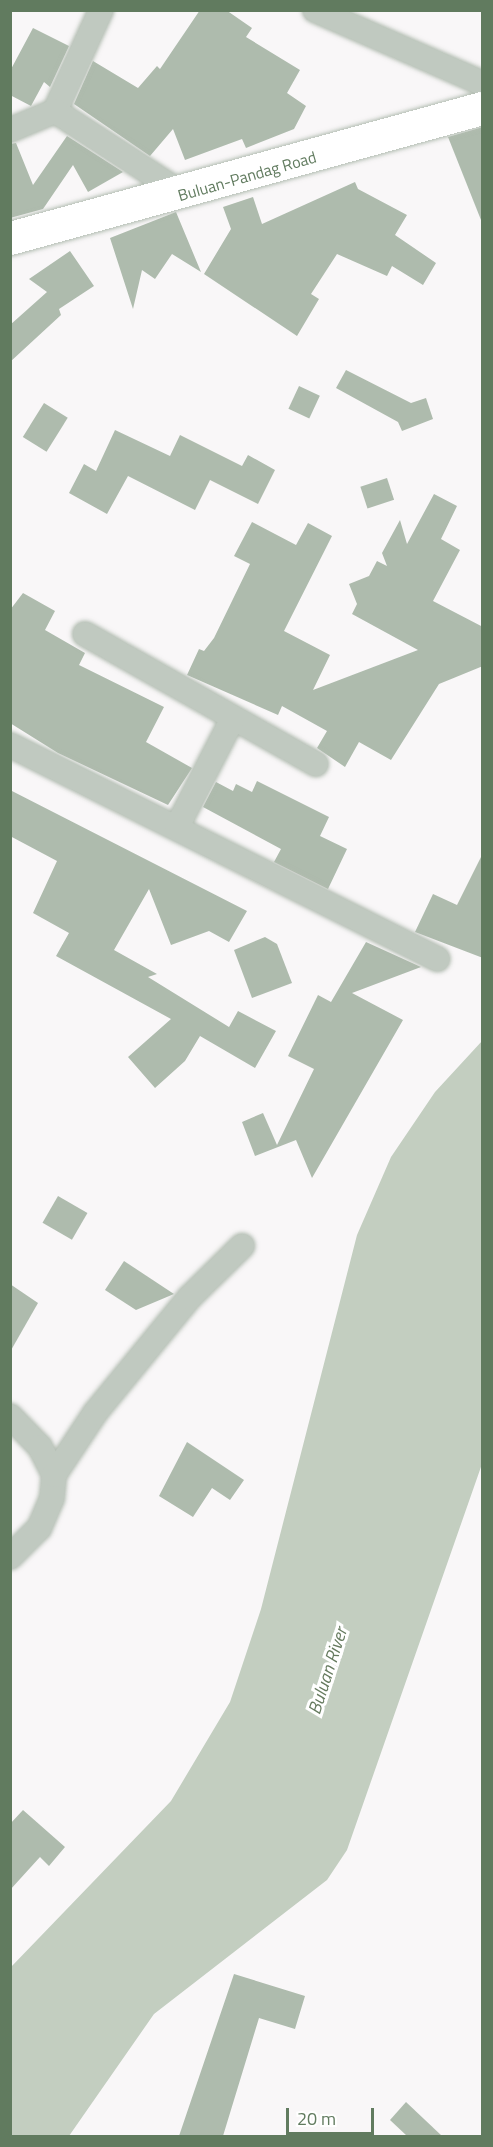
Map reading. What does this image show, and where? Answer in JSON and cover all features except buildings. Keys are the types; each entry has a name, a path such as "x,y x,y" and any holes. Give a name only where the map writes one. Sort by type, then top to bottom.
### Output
{"main road":[{"name":"Buluan-Pandag Road","path":"10,238 183,194 483,108"}],"street":[{"path":"10,130 55,111 101,10"},
{"path":"315,10 483,83"},
{"path":"55,111 183,194"},
{"path":"85,634 232,720 316,764"},
{"path":"177,827 232,720"},
{"path":"10,745 437,959"},
{"path":"10,1557 39,1528 52,1498 54,1476 94,1413 190,1297 242,1246"},
{"path":"10,1416 40,1447 54,1476"}],"water":[{"name":"Buluan River","path":"482,1041 482,1464 347,1850 327,1880 154,2014 69,2136 11,2136 11,1967 171,1801 230,1702 261,1609 357,1235 391,1157 435,1092"}]}
